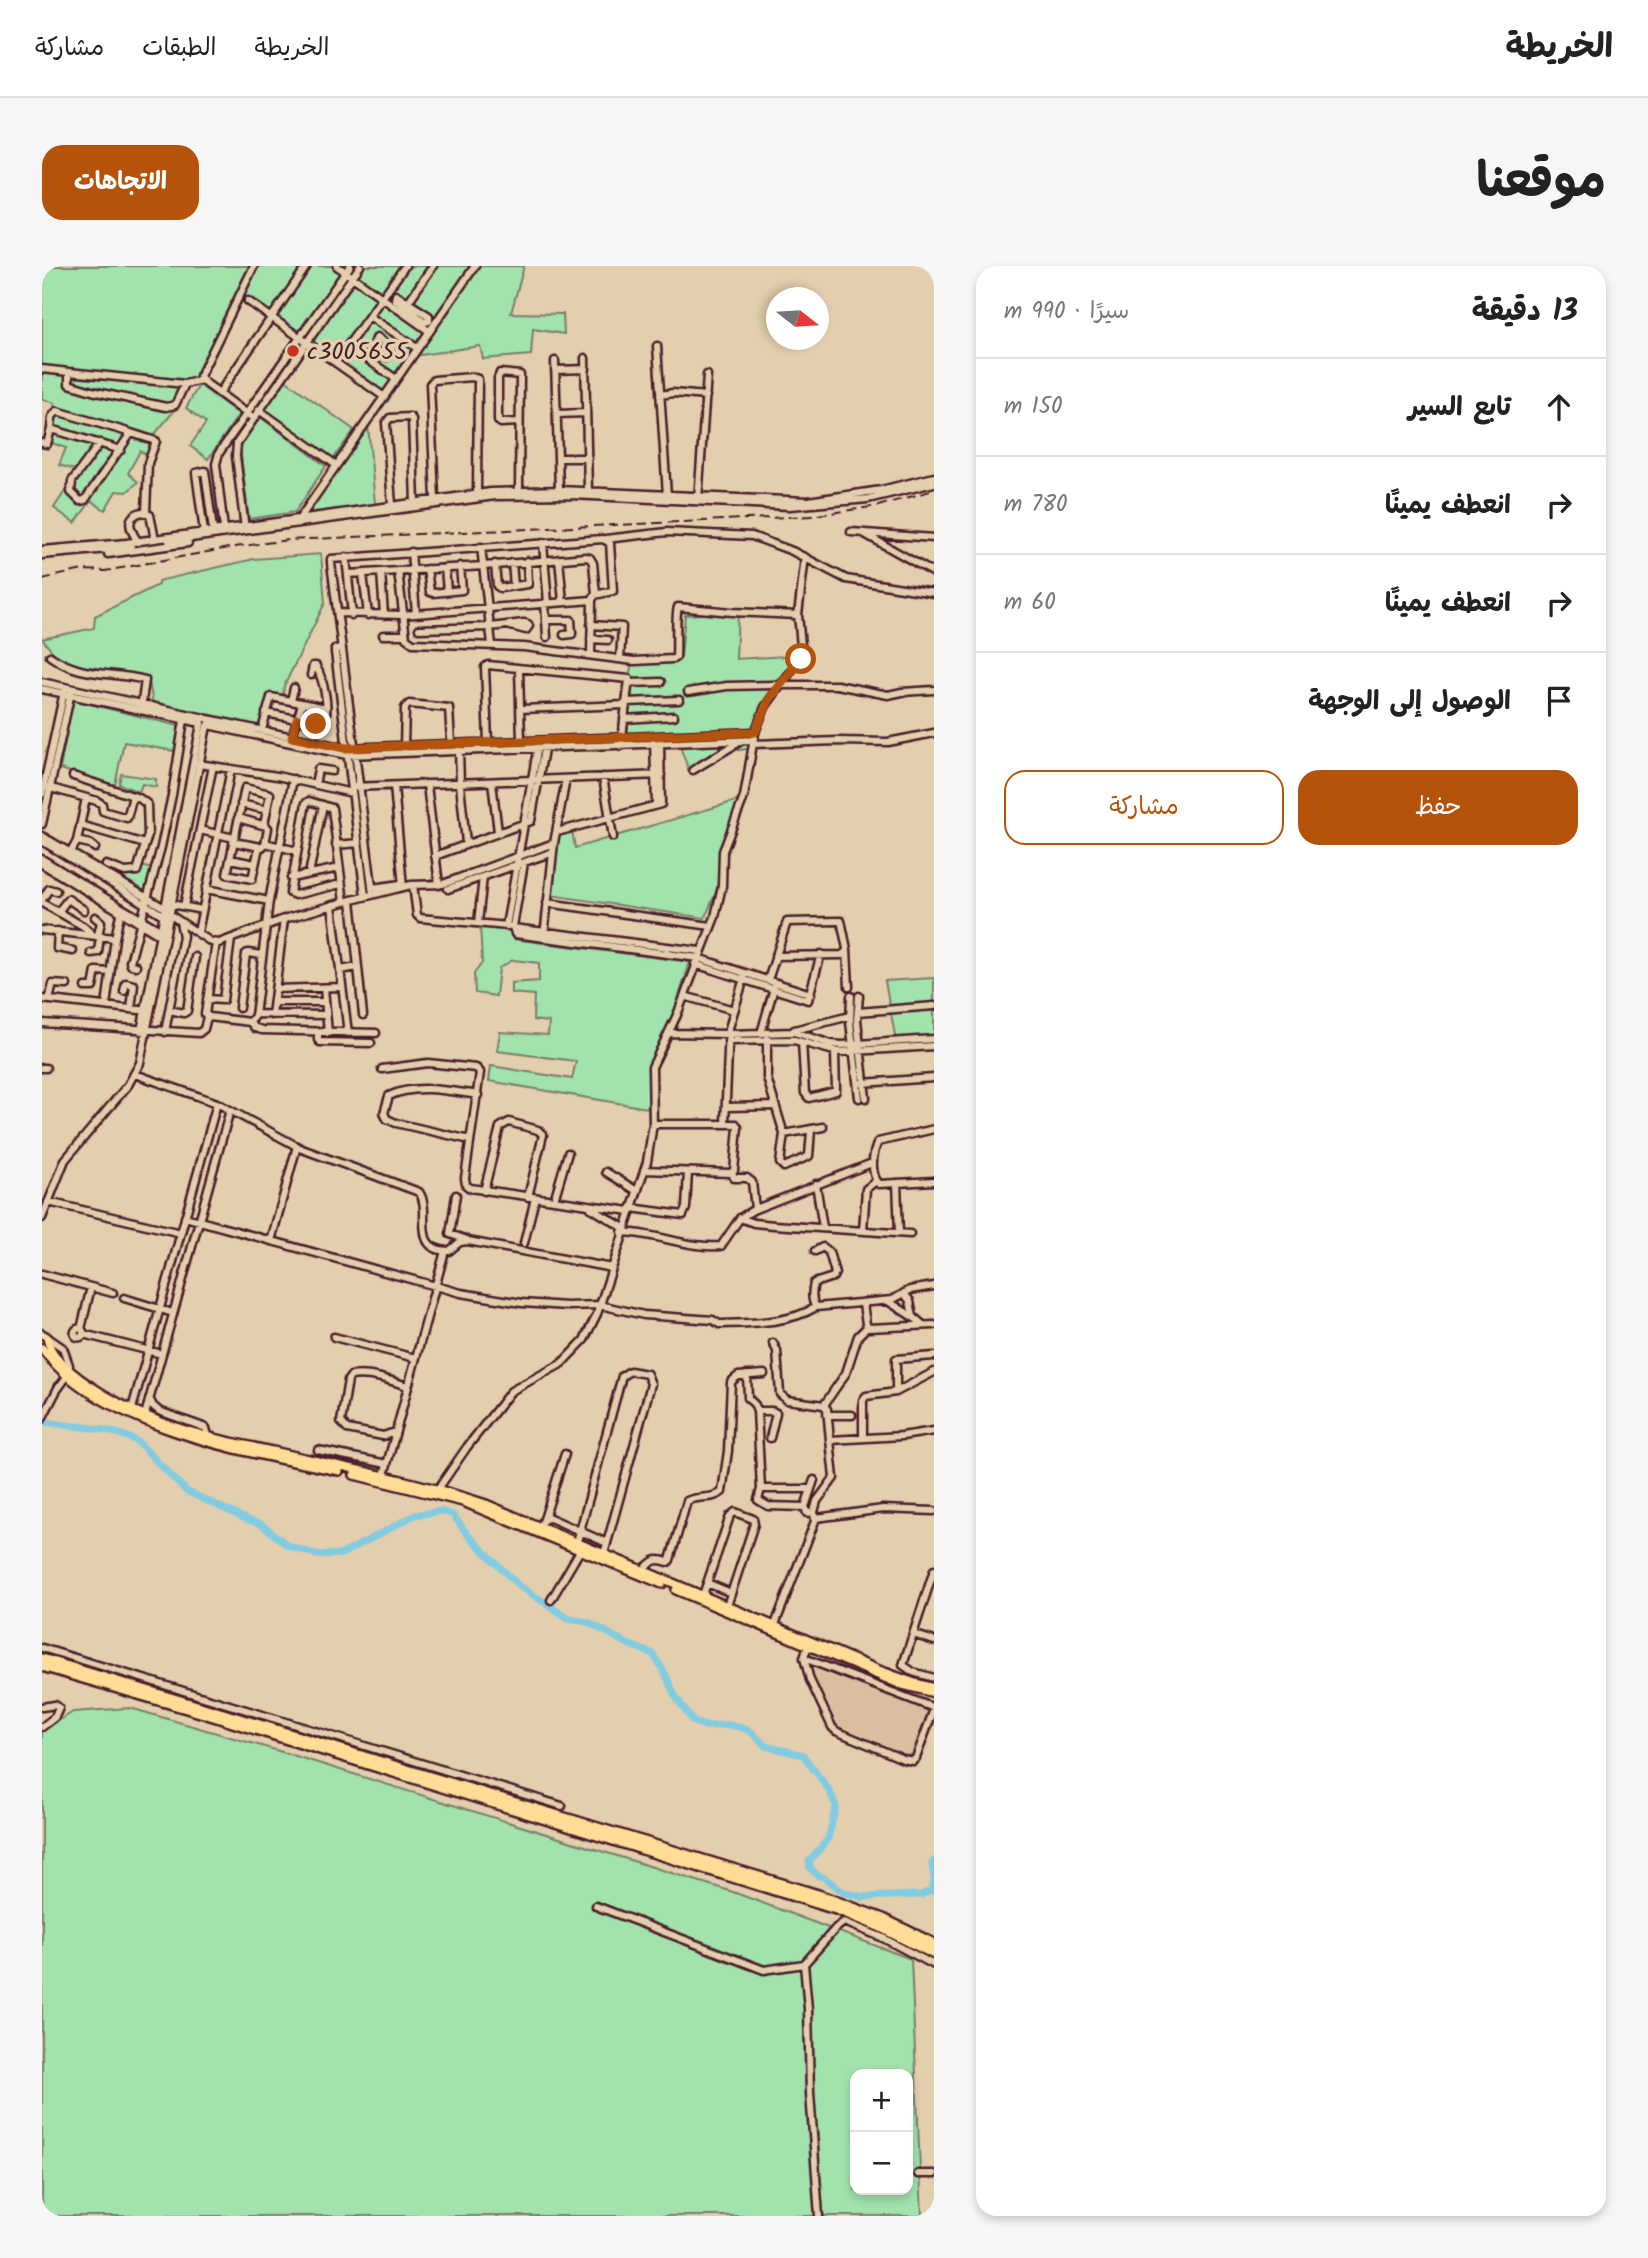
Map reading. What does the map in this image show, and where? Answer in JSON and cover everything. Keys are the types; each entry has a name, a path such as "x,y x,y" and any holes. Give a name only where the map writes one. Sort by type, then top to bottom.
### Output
{"highway":[{"path":"42,1659 818,1895 883,1919 934,1944"},
{"path":"42,1666 839,1910 879,1926 934,1954"}],"main road":[{"path":"44,1342 52,1361 98,1397 163,1428 437,1491 542,1523 577,1542 899,1684 934,1691"},
{"path":"67,1372 132,1409 209,1439"},
{"path":"437,1491 727,1606 773,1628"}],"street":[{"path":"251,416 200,376 254,266"},
{"path":"220,392 307,266"},
{"path":"337,266 348,269 353,277 383,298 405,307 429,331"},
{"path":"224,528 216,464 220,453 259,410 360,266"},
{"path":"336,362 405,266"},
{"path":"405,307 433,266"},
{"path":"300,518 474,267"},
{"path":"244,529 237,443 300,337 348,269"},
{"path":"248,302 383,396"},
{"path":"369,316 417,348"},
{"path":"385,343 393,332"},
{"path":"375,338 392,349 388,356 379,352 371,346 375,338"},
{"path":"348,346 396,379"},
{"path":"657,346 667,495"},
{"path":"372,362 379,352"},
{"path":"585,358 588,491"},
{"path":"555,361 559,490"},
{"path":"42,369 185,384 202,380"},
{"path":"555,370 586,369"},
{"path":"69,372 67,382 70,384 166,407 177,403 185,384"},
{"path":"519,422 500,423 498,420 498,379 501,373 520,375 519,490"},
{"path":"698,500 707,375"},
{"path":"435,499 430,384 434,380 472,377 478,379 477,494"},
{"path":"660,395 673,393 706,396"},
{"path":"259,410 336,465"},
{"path":"42,443 47,443 52,417 57,411 156,441 148,463 146,512 151,518 155,539"},
{"path":"557,414 586,413"},
{"path":"392,505 386,423 390,418 412,419 415,502"},
{"path":"51,429 121,450"},
{"path":"100,443 70,486 71,492 80,501 85,500 131,433"},
{"path":"220,453 230,452 236,456"},
{"path":"558,458 588,458"},
{"path":"204,532 197,478 218,476"},
{"path":"42,552 213,533 495,496 572,495 808,501 881,490 934,477"},
{"path":"206,478 213,533"},
{"path":"42,552 95,551 114,554 198,542 224,528 244,529 300,518 519,490 667,495 782,506 882,496 934,483"},
{"path":"138,542 130,527 130,520 136,513 146,512"},
{"path":"850,532 934,538"},
{"path":"370,893 359,843 352,790 352,751 331,561 333,558 667,533 712,536 729,534 759,538 846,579 934,593"},
{"path":"861,533 934,573"},
{"path":"338,613 402,615 488,609 563,602 611,593 610,543 606,539"},
{"path":"542,543 547,637"},
{"path":"481,547 492,645"},
{"path":"411,552 416,614"},
{"path":"346,557 352,615"},
{"path":"348,574 586,557 592,559 594,597 591,655"},
{"path":"437,1491 510,1391 561,1364 580,1345 600,1305 644,1170 653,1124 652,1067 669,1033 711,926 721,892 724,849 744,797 755,732 765,707 802,656 799,615 804,557"},
{"path":"559,559 563,602"},
{"path":"495,564 498,587 514,586 528,584 527,561"},
{"path":"512,562 514,586"},
{"path":"427,569 431,592 447,592 462,590 460,566"},
{"path":"445,568 447,592"},
{"path":"398,571 405,635 407,641 413,643 535,648 634,662 675,658 678,607 799,615"},
{"path":"381,572 384,615"},
{"path":"363,574 368,615"},
{"path":"546,620 571,620 572,634 564,635"},
{"path":"419,629 507,625"},
{"path":"591,625 622,627 620,659"},
{"path":"383,635 405,635"},
{"path":"592,639 608,640"},
{"path":"50,656 62,664 89,672 145,680 141,708"},
{"path":"488,742 486,666 489,665 628,678 621,746"},
{"path":"266,713 323,724 327,718 323,679 316,666 313,666 311,675"},
{"path":"519,669 521,741"},
{"path":"42,682 68,691 141,708 352,751 459,752 742,740 888,742 934,733"},
{"path":"629,683 661,682"},
{"path":"688,692 727,686 772,684 779,687 837,685 888,695 934,691"},
{"path":"291,701 293,688"},
{"path":"42,689 68,691"},
{"path":"42,824 44,790 68,691"},
{"path":"262,730 271,697 326,708"},
{"path":"520,709 679,700"},
{"path":"294,739 302,704"},
{"path":"404,753 405,708 409,705 449,708 459,752 466,843"},
{"path":"141,708 184,720 205,722"},
{"path":"624,719 674,716"},
{"path":"136,966 130,962 172,795 184,720"},
{"path":"42,1218 59,1171 68,1155 135,1074 140,1063 144,1031 187,825 188,798 199,764 205,722"},
{"path":"148,1011 160,932 168,911 205,722"},
{"path":"247,730 262,730 294,739"},
{"path":"352,751 404,744 755,732"},
{"path":"556,832 662,802 657,775 657,735"},
{"path":"510,927 519,856 528,822 542,740"},
{"path":"693,770 742,740"},
{"path":"352,751 360,786 370,893"},
{"path":"199,764 352,790 360,786 657,775"},
{"path":"184,906 213,766"},
{"path":"198,932 231,769"},
{"path":"315,785 318,769 332,771"},
{"path":"73,776 141,799 147,804 148,835 137,871 125,872 106,865"},
{"path":"603,777 612,837"},
{"path":"250,1022 255,1014 269,901 293,779"},
{"path":"544,935 554,843 566,779"},
{"path":"492,782 498,832"},
{"path":"427,785 439,885"},
{"path":"394,786 403,885"},
{"path":"238,818 268,828 251,879 229,875 226,872 230,859 238,818 245,788 266,791 270,795 264,825"},
{"path":"44,790 99,802 103,811 127,818 133,796"},
{"path":"172,795 188,798"},
{"path":"70,855 77,841 86,798"},
{"path":"341,884 294,895 289,891 306,803 309,801 332,808 341,884 347,901 363,1015"},
{"path":"241,804 267,810"},
{"path":"309,874 323,804"},
{"path":"435,856 528,822"},
{"path":"80,825 145,844"},
{"path":"187,825 234,840 297,851"},
{"path":"42,836 146,901 168,911 216,943 370,893 403,885 439,885 554,843"},
{"path":"42,841 70,855"},
{"path":"77,841 95,848"},
{"path":"337,845 359,843"},
{"path":"448,890 553,852"},
{"path":"230,859 255,864"},
{"path":"42,861 160,932"},
{"path":"292,878 339,868"},
{"path":"478,923 483,877"},
{"path":"413,885 417,915 420,918 510,927 544,935 698,957 744,976 806,995 821,954"},
{"path":"56,891 49,889 42,901 97,935"},
{"path":"206,889 269,901"},
{"path":"58,912 68,899 84,909"},
{"path":"547,903 711,926"},
{"path":"332,905 348,1033"},
{"path":"168,911 184,906 202,910"},
{"path":"106,1006 121,910"},
{"path":"91,953 98,952 97,935 102,922 95,917"},
{"path":"272,1015 284,919"},
{"path":"165,1032 183,936 179,920"},
{"path":"811,1130 810,1154 803,1160 784,1167 780,1163 784,1134 767,1078 765,1036 775,956 785,925 791,920 841,921 849,987"},
{"path":"42,930 115,938"},
{"path":"58,931 58,949 73,951"},
{"path":"207,999 223,999 232,939"},
{"path":"42,1023 201,1033 207,1017 205,1013 216,943"},
{"path":"775,956 842,955 846,952"},
{"path":"239,1008 246,954 262,955"},
{"path":"169,1010 184,1013 187,1011 195,957"},
{"path":"194,965 212,969"},
{"path":"340,970 358,967"},
{"path":"85,987 93,987 96,971 110,972"},
{"path":"744,976 772,984"},
{"path":"725,1124 728,1038 744,976"},
{"path":"124,991 126,983 134,985 131,1009"},
{"path":"67,985 52,984 46,1000 148,1011"},
{"path":"275,989 342,987"},
{"path":"324,988 328,1033"},
{"path":"684,996 734,1010"},
{"path":"857,1048 858,1012 855,996 850,1016 857,1048 862,1098"},
{"path":"274,1002 325,1002"},
{"path":"858,1012 934,1006"},
{"path":"255,1014 326,1015"},
{"path":"765,1036 850,1016"},
{"path":"207,1017 250,1022 259,1030 376,1032"},
{"path":"318,1032 320,1042 370,1043"},
{"path":"785,1032 835,1052 934,1039"},
{"path":"669,1033 728,1038 765,1036 857,1048 934,1046"},
{"path":"802,1039 805,1093 809,1097 836,1091 835,1052"},
{"path":"382,1069 428,1063 476,1068 480,1072 465,1182 470,1188 587,1205 683,1214 686,1208 688,1171"},
{"path":"135,1074 217,1103 297,1146 419,1192 423,1199 425,1236 434,1247 449,1251 460,1242 468,1241"},
{"path":"861,1083 934,1078"},
{"path":"470,1140 396,1123 387,1119 384,1113 389,1096 403,1090 437,1090 478,1096"},
{"path":"132,1409 217,1103"},
{"path":"727,1107 774,1106"},
{"path":"145,1415 230,1110"},
{"path":"484,1191 500,1127 509,1122 538,1130 543,1135 524,1243"},
{"path":"653,1124 734,1124 738,1127 732,1172 734,1178 747,1178 753,1184 755,1209"},
{"path":"784,1134 823,1127"},
{"path":"934,1129 878,1142 872,1163 878,1184 934,1181"},
{"path":"271,1241 297,1146"},
{"path":"554,1200 568,1153"},
{"path":"587,1205 623,1230 716,1247 724,1243 740,1218 755,1209 872,1163"},
{"path":"644,1170 732,1172"},
{"path":"607,1172 637,1191"},
{"path":"863,1230 866,1189 876,1181"},
{"path":"897,1183 899,1233"},
{"path":"816,1184 823,1228"},
{"path":"456,1195 450,1234 468,1241 612,1268"},
{"path":"48,1202 181,1233"},
{"path":"185,1217 474,1296 567,1306 600,1305 644,1315 713,1320 719,1324 777,1320 816,1307 888,1301 904,1293 934,1286"},
{"path":"740,1218 754,1223 910,1234"},
{"path":"815,1251 823,1247 828,1250 835,1273 833,1277 814,1283 813,1304 816,1307"},
{"path":"383,1479 445,1251"},
{"path":"42,1274 113,1293"},
{"path":"62,1348 80,1333 91,1287"},
{"path":"904,1293 910,1301 913,1316"},
{"path":"124,1298 173,1313"},
{"path":"888,1301 923,1325"},
{"path":"863,1304 867,1327"},
{"path":"824,1405 846,1373 858,1336 867,1327 934,1325"},
{"path":"80,1333 162,1354"},
{"path":"334,1337 415,1358"},
{"path":"44,1342 62,1348"},
{"path":"772,1343 777,1350 782,1397 824,1405"},
{"path":"43,1417 67,1372 62,1348"},
{"path":"896,1392 896,1359 934,1356"},
{"path":"577,1542 622,1376 630,1371 647,1374 651,1384 604,1554"},
{"path":"863,1438 864,1398 896,1392 934,1372"},
{"path":"642,1570 653,1560 668,1563 670,1560 687,1501 717,1496 722,1492 728,1451 730,1385 734,1378 764,1374"},
{"path":"395,1432 383,1436 347,1429 342,1424 348,1380 355,1375 407,1385"},
{"path":"747,1375 748,1398 757,1411 761,1489 758,1500 768,1506 805,1507"},
{"path":"396,1381 409,1377"},
{"path":"150,1398 156,1410 203,1426 208,1430 209,1439"},
{"path":"773,1628 820,1497 834,1478 824,1405"},
{"path":"757,1411 776,1413 771,1438"},
{"path":"827,1415 852,1415"},
{"path":"830,1440 902,1436 934,1431"},
{"path":"383,1436 392,1444"},
{"path":"318,1450 387,1464"},
{"path":"542,1523 565,1454"},
{"path":"814,1480 805,1507 807,1513 815,1515 883,1509 934,1511"},
{"path":"761,1489 811,1489"},
{"path":"699,1596 707,1583 732,1513 735,1512 753,1519 754,1524 727,1606"},
{"path":"542,1523 550,1518 607,1543"},
{"path":"551,1600 581,1549"},
{"path":"934,1570 903,1667 934,1678"},
{"path":"707,1583 731,1593"},
{"path":"913,1634 934,1641"},
{"path":"804,1658 934,1709 916,1758 912,1761 903,1759 832,1727 810,1680 804,1658 809,1643"},
{"path":"42,1648 562,1806"},
{"path":"42,1707 55,1705 59,1708 55,1717 42,1727"},
{"path":"596,1906 764,1970 804,1965 844,1922 881,1937 934,1965"},
{"path":"804,1965 819,2216"},
{"path":"918,2174 932,2175"}],"shaded area":[{"path":"798,1651 934,1707 934,1722 911,1766 832,1730"}],"green space":[{"path":"42,266 524,266 511,313 563,314 564,334 533,329 531,355 483,359 480,346 414,356 388,401 235,297 196,377 189,380 170,410 174,411 154,435 152,457 140,451 128,473 138,482 127,492 116,491 105,510 91,501 75,523 54,508 78,471 59,465 66,448 47,441 55,403 42,399"},
{"path":"285,380 354,430 333,459 262,410"},
{"path":"199,385 239,414 208,459 190,446 206,423 186,408"},
{"path":"260,417 326,466 295,512 249,519 240,448"},
{"path":"368,425 375,504 309,513 308,509"},
{"path":"321,554 325,603 284,686 283,695 268,696 260,727 153,704 148,676 91,670 57,657 42,639 94,628 95,616 158,585 158,581 254,559"},
{"path":"738,612 736,659 803,655 766,709 756,748 712,753 689,771 674,730 627,737 632,663 681,656 685,615"},
{"path":"73,700 179,726 174,751 124,742 115,785 60,769"},
{"path":"121,774 156,779 156,787 142,784 139,792 119,784"},
{"path":"743,799 719,885 705,918 550,895 554,837 572,830 575,848"},
{"path":"103,863 134,871 138,865 153,869 146,896 100,869"},
{"path":"480,923 509,927 513,939 690,962 667,1033 652,1064 653,1109 489,1081 491,1066 572,1079 576,1061 497,1051 500,1032 548,1035 549,1022 533,1020 534,995 511,993 511,983 539,981 539,963 513,960 499,968 496,996 475,993 474,974 482,963"},
{"path":"934,978 934,1041 896,1041 885,981"},
{"path":"130,1708 289,1754 733,1892 911,1959 922,2216 42,2216 42,1731 73,1712"}],"waterway":[{"path":"42,1421 103,1430 138,1442 186,1491 261,1524 287,1545 317,1555 342,1554 415,1515 441,1511 453,1515 468,1535 518,1585 569,1619 588,1622 653,1654 675,1696 693,1722 706,1726 739,1727 749,1730 766,1746 803,1755 829,1790 836,1806 828,1839 809,1861 810,1868 817,1875 843,1892 863,1897 921,1895 932,1890 934,1882"},
{"path":"934,1861 934,1879"}],"railway":[{"path":"42,579 83,570 105,571 234,547 289,540 811,516 878,506 934,490"}],"place":[{"name":"c3005655","path":"293,351"}],"route":[{"path":"316,724 297,719 292,737 345,748 755,732 770,698 801,659"}]}
